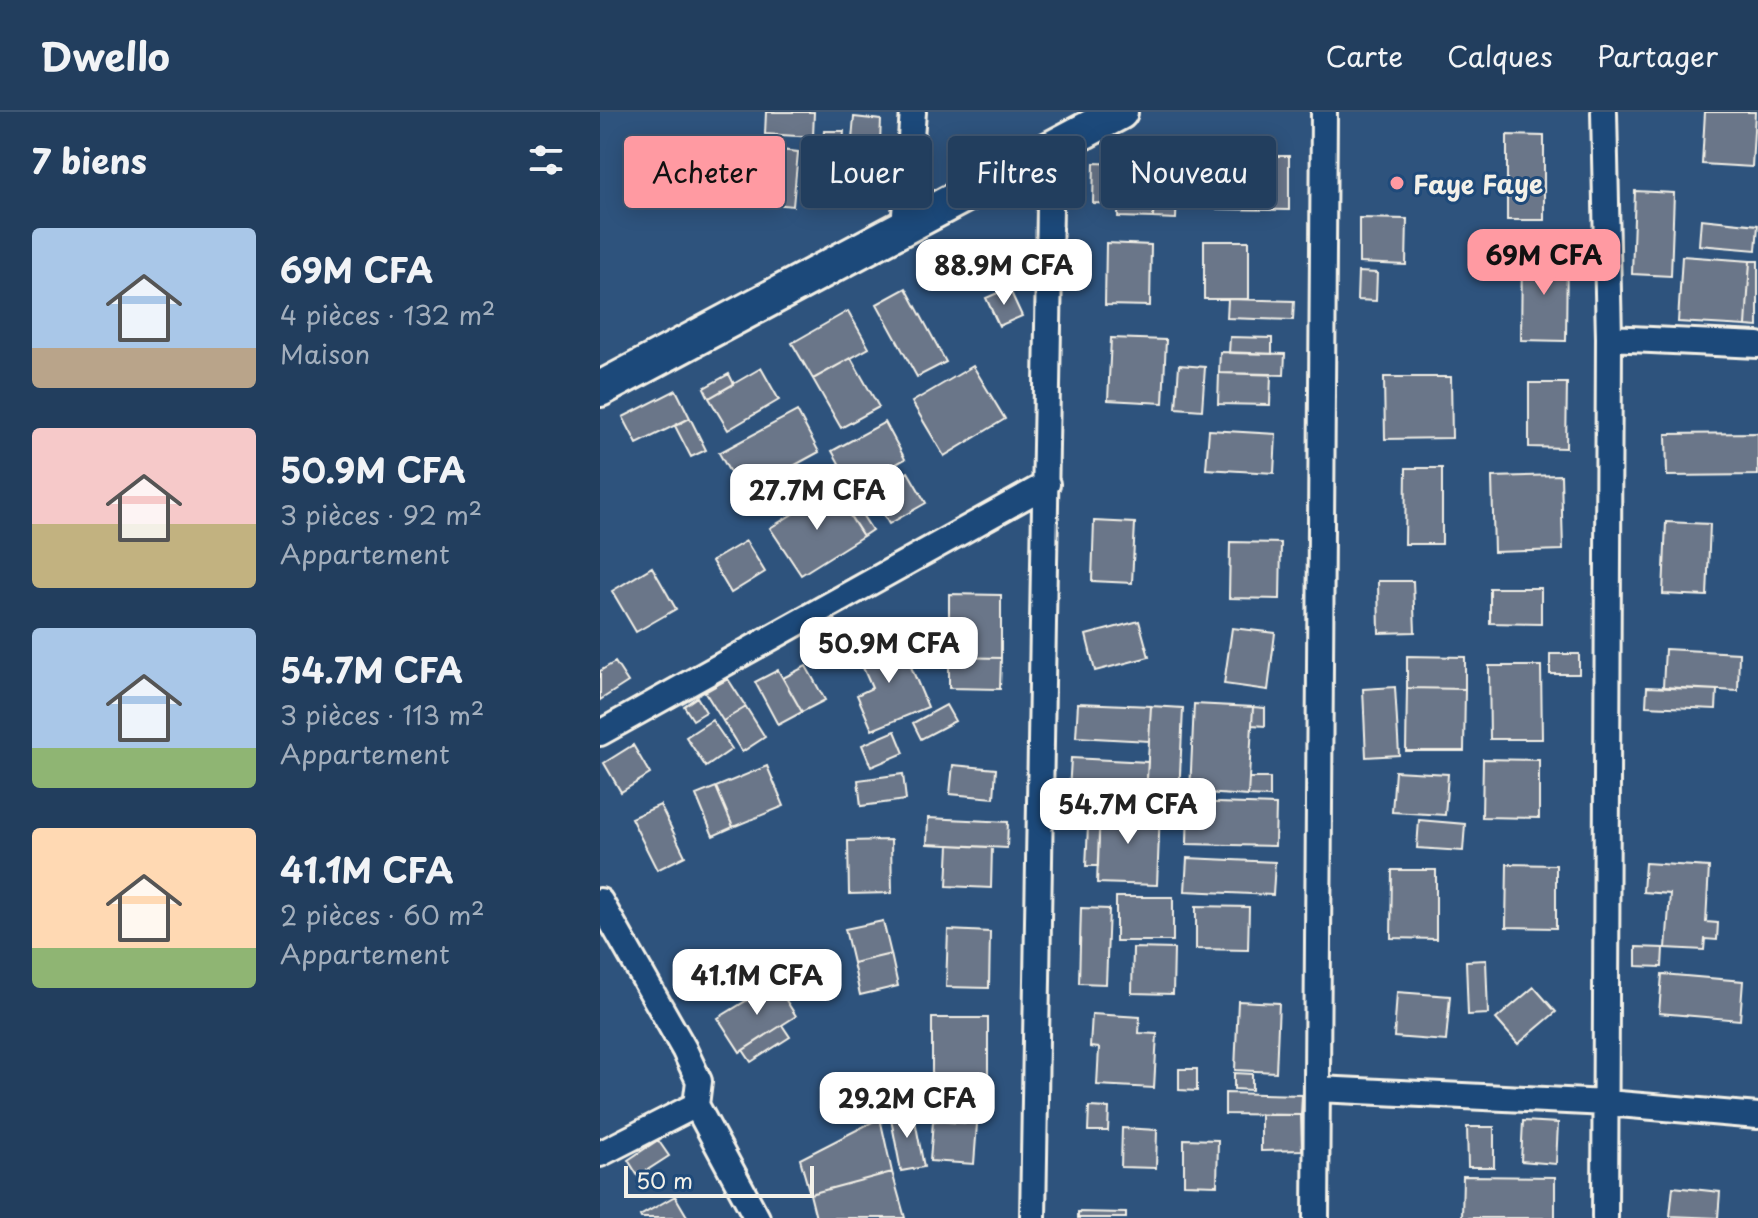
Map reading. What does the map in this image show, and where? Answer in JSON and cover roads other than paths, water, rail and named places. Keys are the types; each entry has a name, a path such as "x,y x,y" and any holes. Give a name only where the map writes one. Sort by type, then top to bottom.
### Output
{"street":[{"path":"904,227 913,112"},
{"path":"1074,136 1120,112"},
{"path":"1316,1218 1324,112"},
{"path":"1604,112 1609,338 1605,1218"},
{"path":"600,389 948,203"},
{"path":"1033,1218 1050,208"},
{"path":"1609,338 1758,345"},
{"path":"600,733 1047,484"},
{"path":"600,901 684,1049 699,1081 696,1105 757,1218"},
{"path":"1318,1089 1607,1103 1758,1116"},
{"path":"600,1154 696,1105"}],"place":[{"name":"Faye Faye","path":"1397,183"}]}
